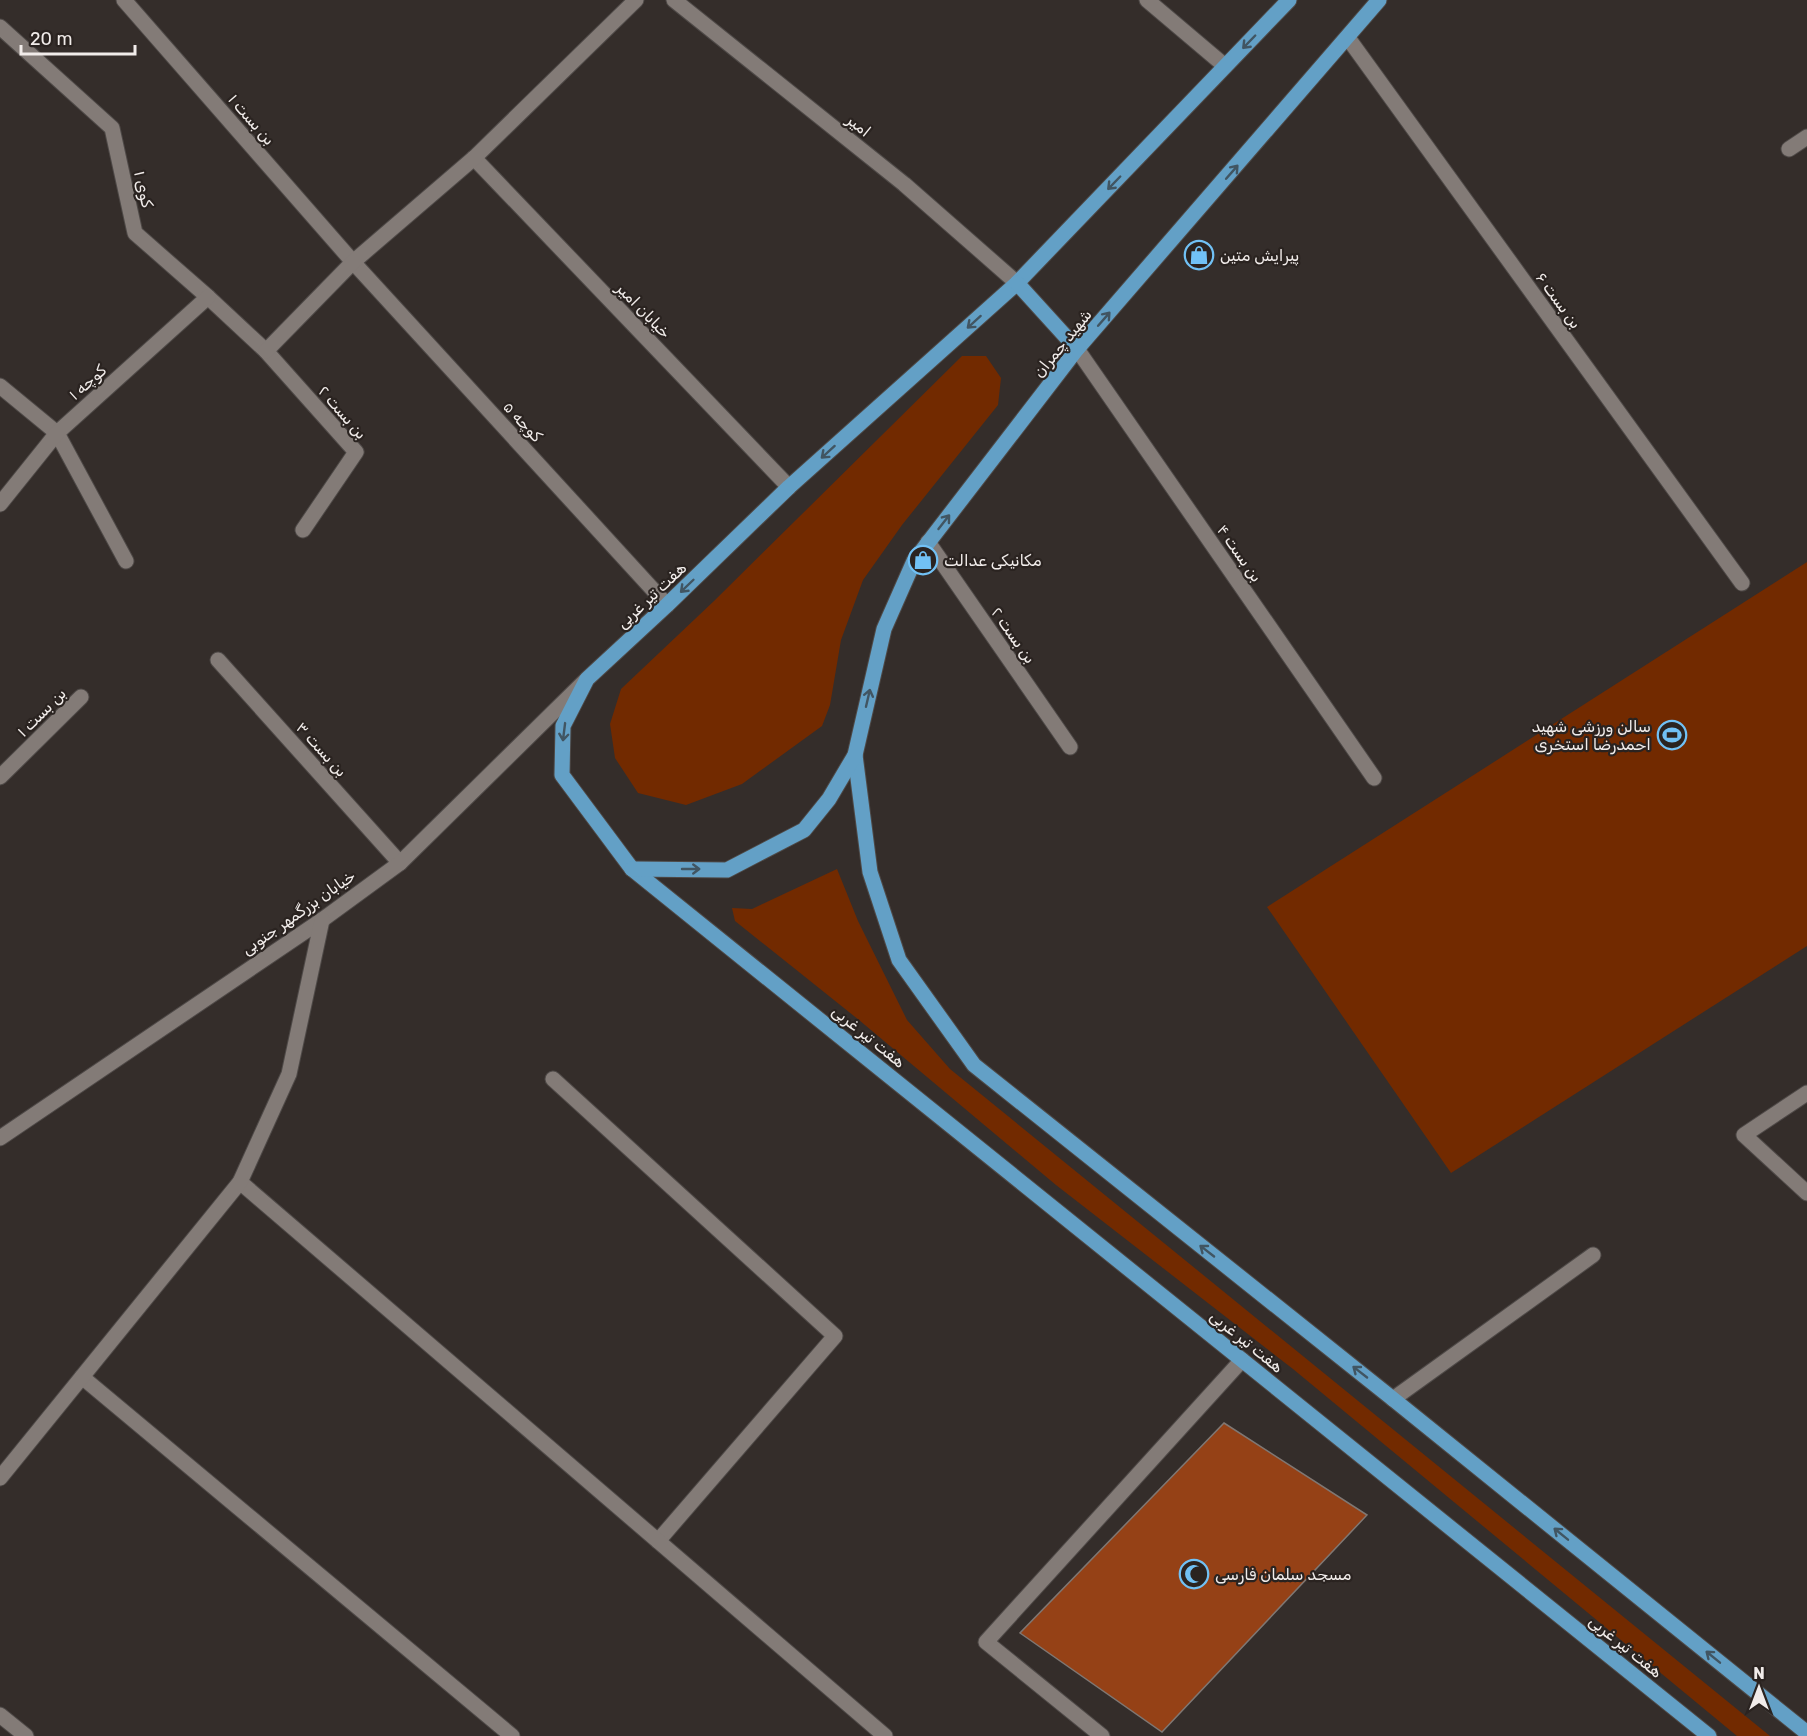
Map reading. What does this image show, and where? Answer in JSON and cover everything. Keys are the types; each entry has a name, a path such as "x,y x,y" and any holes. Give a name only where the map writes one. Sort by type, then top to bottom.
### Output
{"main road":[{"path":"1077,350 1017,283 1289,0"},
{"name":"شهید چمران","path":"855,755 884,628 914,561 1077,350 1379,0"},
{"name":"هفت تیر غربی","path":"1017,283 789,487 587,679 563,726 562,775 632,869 1709,1736"},
{"path":"632,869 727,870 804,830 829,799 855,755"},
{"path":"855,755 870,872 899,960 974,1065 1393,1398 1807,1733"}],"street":[{"name":"بن بست ۱","path":"124,0 352,262"},
{"path":"266,351 352,262 474,158 636,0"},
{"name":"امیر","path":"674,0 904,184 1017,283"},
{"path":"1147,0 1225,66"},
{"name":"کوی ۱","path":"0,27 111,128 135,233 266,351"},
{"name":"بن بست ۶","path":"1348,38 1742,583"},
{"path":"1789,149 1807,137"},
{"name":"خیابان امیر","path":"474,158 789,487"},
{"name":"کوچه ۵","path":"352,262 667,605"},
{"name":"کوچه ۱","path":"0,504 57,433 208,297"},
{"name":"بن بست ۴","path":"1077,350 1374,778"},
{"name":"بن بست ۲","path":"266,351 356,452 303,530"},
{"path":"0,386 57,433 126,561"},
{"name":"بن بست ۲","path":"928,542 1070,747"},
{"name":"بن بست ۳","path":"218,660 400,862"},
{"name":"خیابان بزرگمهر جنوبی","path":"0,1138 321,920 400,862 587,679"},
{"name":"بن بست ۱","path":"0,777 81,697"},
{"path":"0,1478 240,1182 289,1074 321,920"},
{"path":"553,1079 835,1336 658,1541"},
{"path":"1807,1093 1744,1135 1807,1193"},
{"path":"240,1182 885,1736"},
{"path":"1393,1398 1593,1256"},
{"path":"1102,1736 986,1642 1242,1360"},
{"path":"82,1377 512,1736"},
{"path":"0,1715 26,1736"}],"shaded area":[{"path":"962,356 986,356 1001,378 998,405 902,525 863,580 841,640 830,705 822,726 742,784 686,805 638,793 615,758 610,724 621,689 714,601"},
{"name":"سالن ورزشی شهید احمدرضا استخری","path":"1807,562 1807,946 1451,1173 1267,907"},
{"path":"837,869 858,921 907,1020 950,1069 1770,1736 1737,1736 1293,1369 1056,1185 859,1020 735,921 732,908 752,909"}],"building":[{"name":"مسجد سلمان فارسی","path":"1224,1423 1367,1515 1162,1732 1020,1633"}],"place":[{"name":"پیرایش متین","path":"1199,255"},
{"name":"مکانیکی عدالت","path":"923,560"},
{"name":"سالن ورزشی شهید احمدرضا استخری","path":"1672,735"},
{"name":"مسجد سلمان فارسی","path":"1194,1574"}]}
